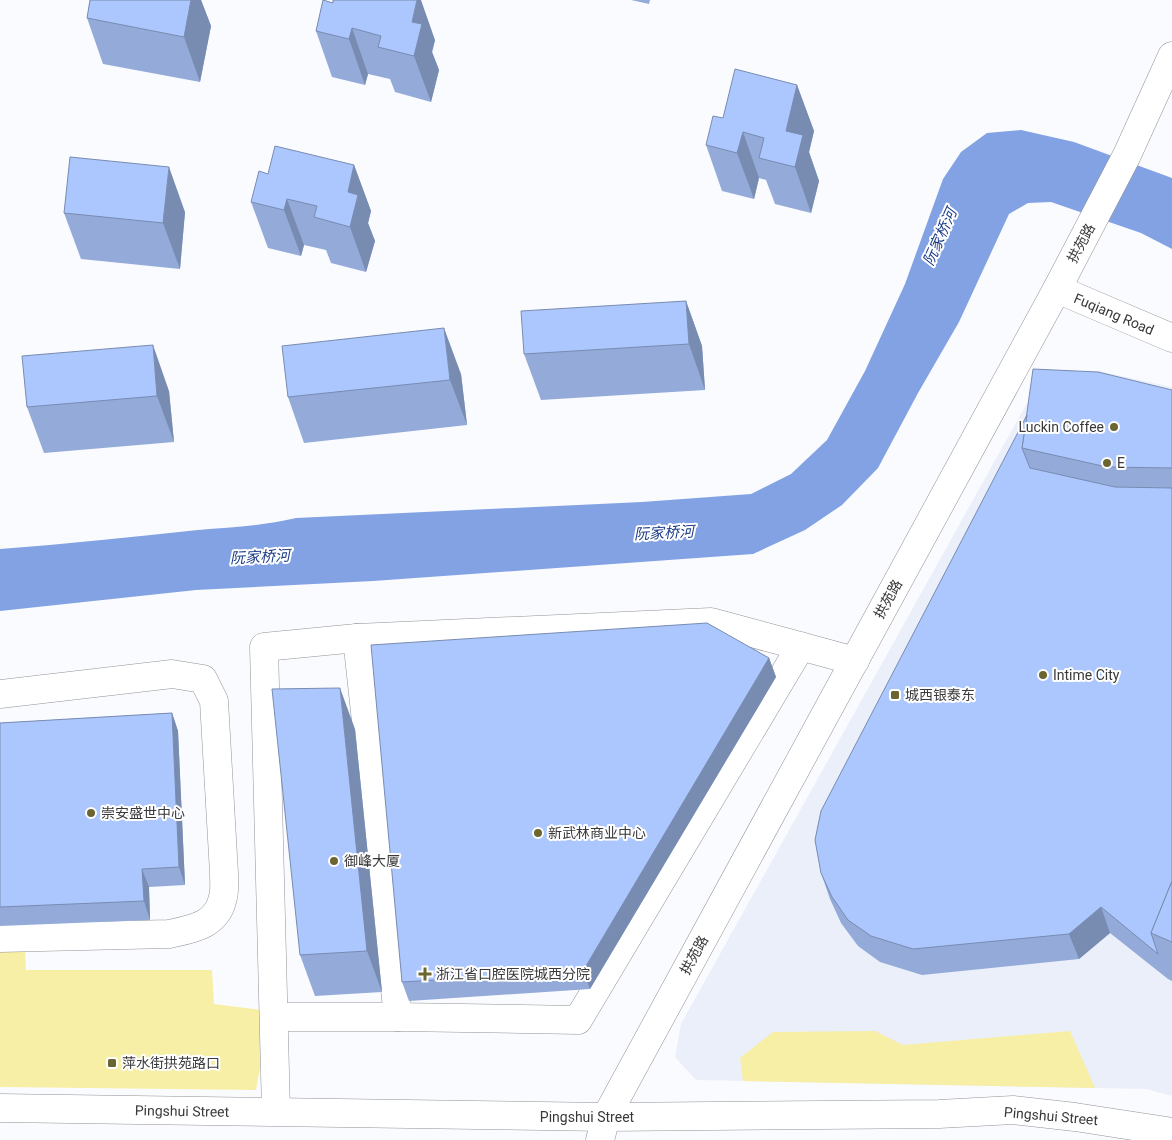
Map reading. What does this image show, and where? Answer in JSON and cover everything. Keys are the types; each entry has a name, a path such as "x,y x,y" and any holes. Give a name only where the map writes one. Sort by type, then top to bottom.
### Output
{"street":[{"name":"拱苑路","path":"603,1129 854,661 1057,289 1127,155 1172,56"},
{"name":"Fuqiang Road","path":"1057,289 1172,338"},
{"path":"276,1111 264,647 357,638 711,622 854,661"},
{"path":"357,638 398,1017"},
{"path":"274,1018 398,1017 578,1020 801,646"},
{"path":"0,694 172,674 203,679 214,701 224,873 224,897 216,915 197,928 169,934 0,938"},
{"name":"Pingshui Street","path":"0,1108 603,1129 1013,1110 1075,1117 1172,1132"}],"shaded area":[{"path":"1099,371 1172,387 1172,1096 1146,1089 696,1080 675,1057 681,1024 1041,378"},
{"path":"25,949 26,970 212,970 214,1004 270,1011 256,1090 0,1087 0,951"},
{"path":"875,1031 903,1045 1070,1031 1095,1088 743,1081 740,1058 773,1032"}],"water":[{"name":"阮家桥河","path":"1021,130 1074,142 1172,178 1172,249 1141,233 1051,202 1028,203 1009,214 959,322 878,468 842,505 805,530 753,554 373,581 196,590 0,611 0,549 247,526 296,518 642,502 751,494 791,474 827,440 865,371 905,284 943,179 961,152 987,133"}],"building":[{"path":"90,0 191,0 184,37 87,18"},
{"path":"323,0 333,3 333,0 417,0 412,22 422,24 414,56 378,47 381,36 352,28 349,39 316,31"},
{"path":"735,69 797,85 786,131 803,135 795,167 759,158 764,138 743,132 737,153 706,145 713,116 723,118"},
{"path":"275,146 354,165 348,192 358,195 350,227 314,217 317,206 287,199 284,210 251,202 259,171 268,174"},
{"path":"70,157 169,167 163,223 64,213"},
{"path":"686,301 689,344 524,354 521,311"},
{"path":"444,328 450,380 288,397 282,346"},
{"path":"153,345 157,396 27,407 22,356"},
{"path":"1033,369 1098,372 1172,390 1172,468 1107,467 1022,448"},
{"name":"Intime City","path":"1027,415 1022,448 1030,468 1115,487 1172,488 1172,881 1151,933 1158,954 1101,907 1069,934 913,949 871,936 848,920 832,897 821,873 815,840 821,811"},
{"name":"新武林商业中心","path":"707,623 769,658 583,971 402,982 371,645"},
{"name":"御峰大厦","path":"340,688 367,951 300,955 272,689"},
{"name":"崇安盛世中心","path":"172,713 179,867 142,869 144,901 0,907 0,723"},
{"path":"1172,881 1172,942 1151,933"}],"place":[{"name":"Luckin Coffee","path":"1114,427"},
{"name":"E","path":"1107,463"},
{"name":"Intime City","path":"1043,675"},
{"name":"城西银泰东","path":"895,695"},
{"name":"崇安盛世中心","path":"91,813"},
{"name":"新武林商业中心","path":"538,833"},
{"name":"御峰大厦","path":"334,861"},
{"name":"浙江省口腔医院城西分院","path":"425,974"},
{"name":"萍水街拱苑路口","path":"112,1063"}]}
